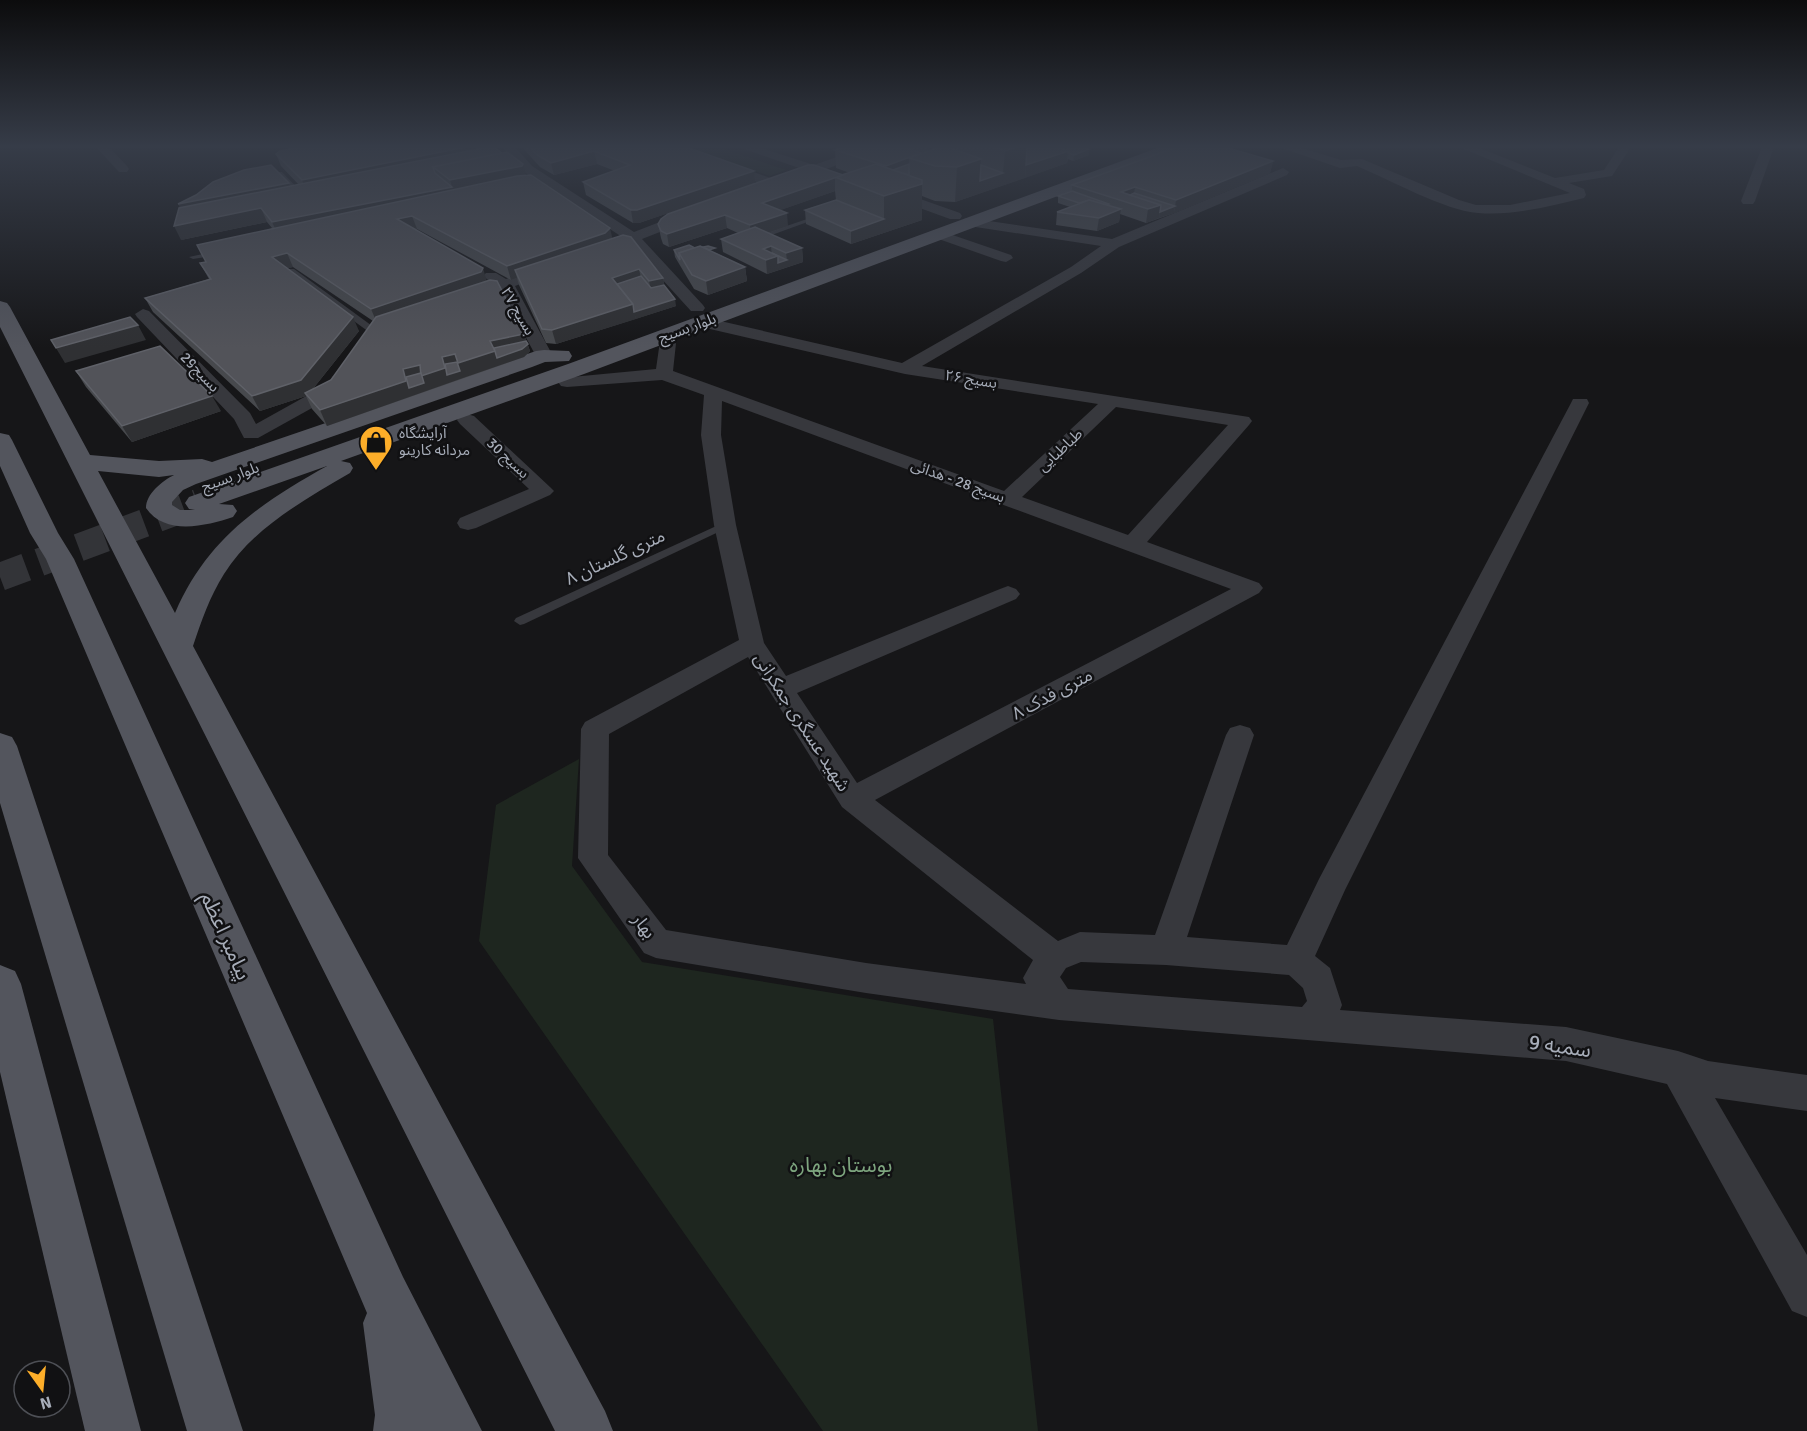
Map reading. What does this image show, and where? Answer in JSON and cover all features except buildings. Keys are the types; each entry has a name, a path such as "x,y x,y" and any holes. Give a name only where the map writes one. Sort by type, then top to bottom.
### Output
{"main road":[{"name":"بلوار بسیج","path":"195,497 562,366 975,214"},
{"name":"بلوار بسیج","path":"562,366 669,334 700,315 938,234 962,219 977,214"},
{"path":"0,307 585,1431"},
{"path":"562,366 467,420 218,513 193,518 177,518 165,515 159,508 159,501 174,485 236,461 440,390 562,366"},
{"name":"پیامبر اعظم","path":"0,440 44,533 60,559 385,1294 454,1431"},
{"path":"81,462 159,470 236,461"},
{"path":"177,647 194,602 212,569 244,534 285,500 345,465"},
{"path":"0,746 215,1431"},
{"path":"0,984 113,1431"},
{"path":"385,1294 403,1415 401,1431"}],"street":[{"path":"593,214 633,238 700,315"},
{"path":"450,304 693,214"},
{"path":"946,214 962,219 1114,244"},
{"path":"906,369 1076,270 1114,244 1188,214"},
{"path":"938,234 1006,258"},
{"name":"بسیج ۲۷","path":"475,267 506,285 562,366"},
{"name":"بسیج29","path":"143,314 243,417 251,434 333,389 346,369"},
{"name":"بسیج ۲۶","path":"700,315 906,369 1242,421 1132,545"},
{"path":"562,366 664,374 669,334"},
{"name":"بسیج 28 - هدائی","path":"664,374 1251,588"},
{"name":"شهید عسگری جمکرانی","path":"713,392 711,435 725,525 752,644 852,799 1054,957"},
{"name":"طباطبایی","path":"1008,499 1112,401"},
{"path":"1296,961 1330,888 1580,403"},
{"name":"بسیج 30","path":"467,420 543,491 468,523"},
{"name":"۸ متری فدک","path":"852,799 1251,588"},
{"path":"782,689 1008,594"},
{"name":"بهار","path":"752,644 595,729 593,858 656,943 866,978 1059,1004"},
{"path":"1166,951 1240,735"},
{"path":"1059,1004 1040,978 1054,957 1080,947 1296,961 1318,979 1325,1005 1309,1025"},
{"name":"سمیه 9","path":"1059,1004 1566,1044 1678,1068 1708,1079 1807,1093"},
{"path":"1678,1068 1807,1296"}],"lane":[{"path":"755,238 828,214"},
{"path":"193,257 228,250"},
{"path":"290,270 374,332"},
{"name":"۸ متری گلستان","path":"520,621 725,525"}],"green space":[{"name":"بوستان بهاره","path":"579,759 572,866 642,962 993,1019 1038,1431 823,1431 479,941 496,805"}],"tunnel":[{"path":"0,577 198,503"}],"place":[{"name":"آرایشگاه مردانه کارینو","path":"376,471"}]}
